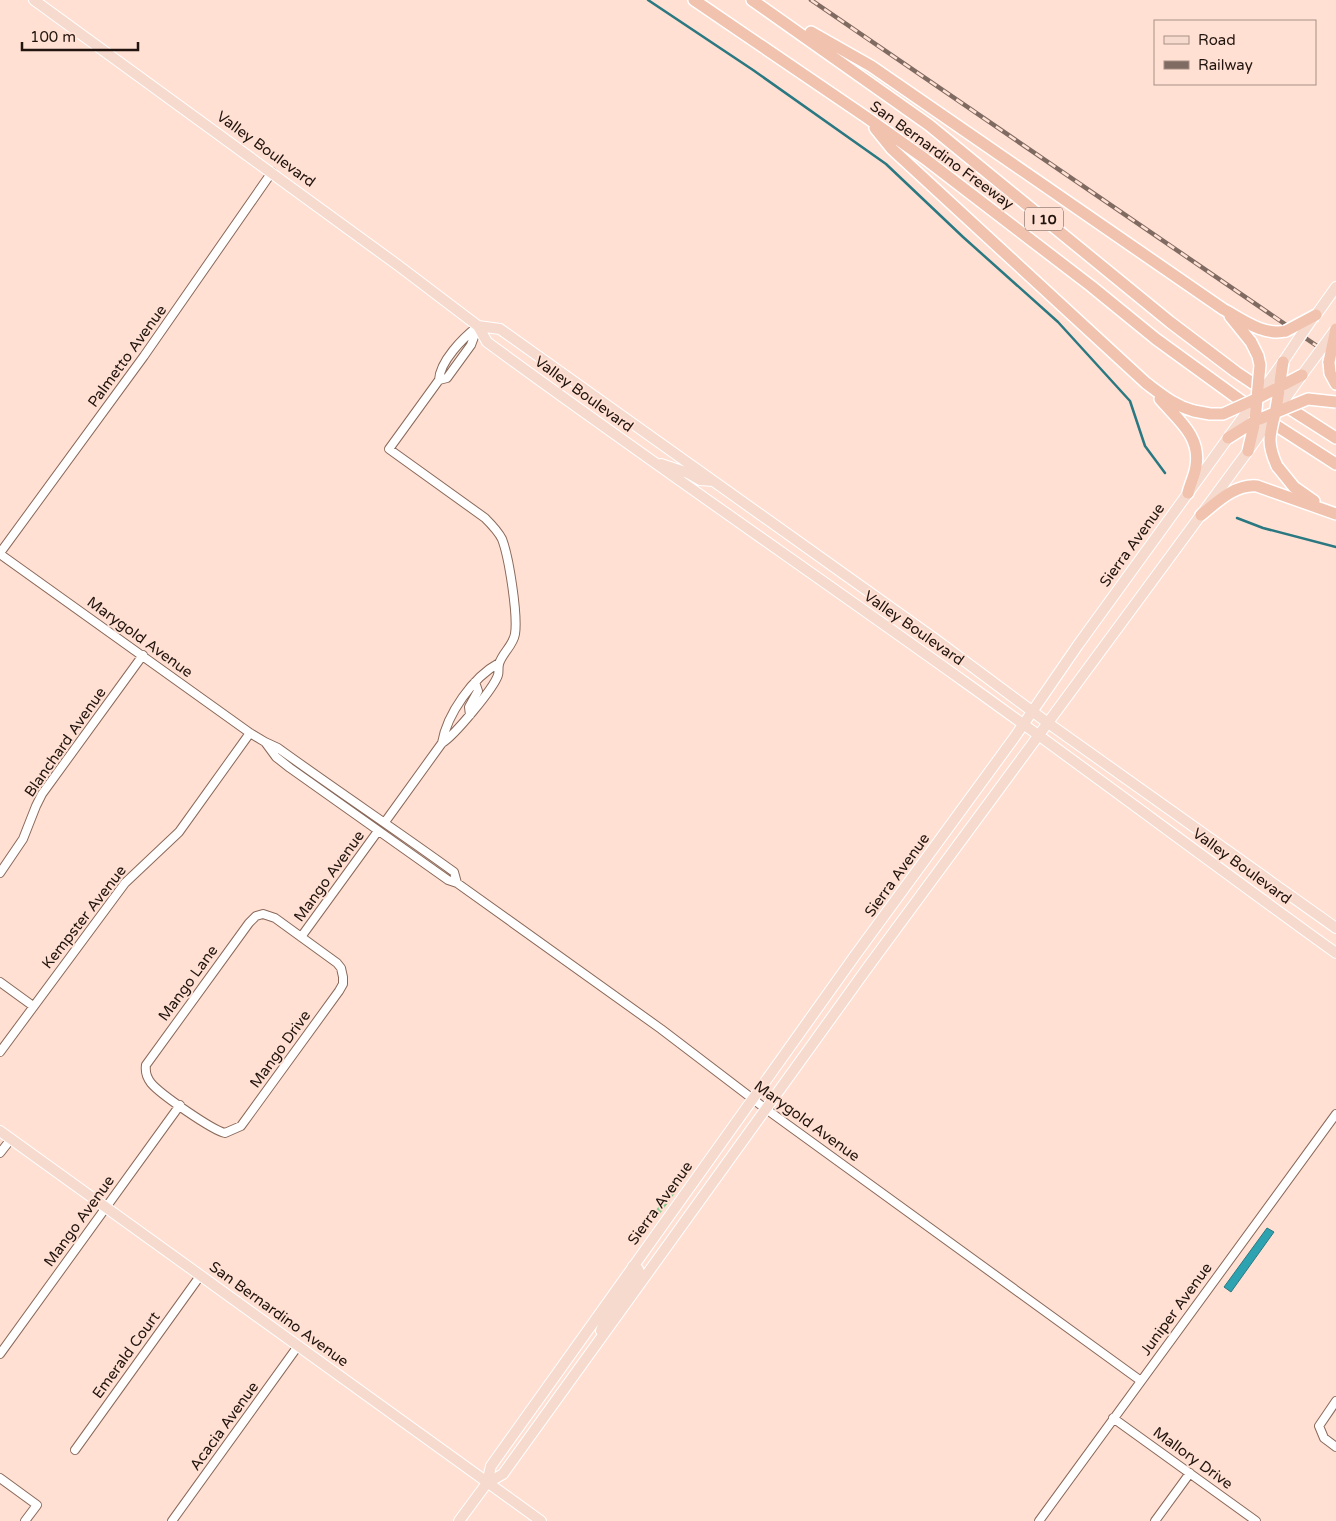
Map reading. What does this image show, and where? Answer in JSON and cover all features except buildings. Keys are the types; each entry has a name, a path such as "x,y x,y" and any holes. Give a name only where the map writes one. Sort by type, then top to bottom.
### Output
{"highway":[{"name":"San Bernardino Freeway","path":"694,0 866,117 931,164 1222,388 1285,433 1336,464"},
{"name":"San Bernardino Freeway","path":"754,0 929,124 1163,316 1228,366 1336,438"},
{"path":"754,0 871,66 1223,309 1262,330 1276,332 1286,331 1316,315"},
{"path":"866,117 892,149 1146,383 1171,402 1194,412 1223,414 1302,375"},
{"path":"1223,309 1251,342 1260,365 1255,421 1248,451"},
{"path":"1336,329 1329,362 1330,373 1336,384"},
{"path":"1282,362 1275,413 1269,435 1271,450 1277,466 1294,487 1331,512"},
{"path":"1146,383 1194,439 1196,466 1188,493"},
{"path":"1228,438 1255,421 1308,400 1336,402"},
{"path":"1201,515 1226,496 1247,485 1257,486 1331,512"}],"main road":[{"name":"Valley Boulevard","path":"34,0 400,266 478,326 487,342 1023,725 1336,953"},
{"name":"Sierra Avenue","path":"459,1521 487,1483 491,1466 633,1266 1336,287"},
{"name":"Valley Boulevard","path":"478,326 500,329 1336,928"},
{"name":"Sierra Avenue","path":"487,1483 503,1474 868,967 1336,329"},
{"path":"651,461 688,473 700,480 713,481"},
{"name":"San Bernardino Avenue","path":"0,1131 540,1521"},
{"path":"598,1342 605,1320 639,1272 633,1266"}],"street":[{"name":"Palmetto Avenue","path":"0,553 140,361 272,172"},
{"path":"442,743 451,738 497,677 499,663 512,643 516,626 510,578 503,544 498,531 485,518 389,449 439,380 439,371 463,339 478,326"},
{"name":"Marygold Avenue","path":"0,553 250,733 278,748 385,822"},
{"name":"Blanchard Avenue","path":"0,873 23,839 42,794 143,655"},
{"path":"385,822 442,743 444,733 453,713 475,682 488,669 499,663"},
{"path":"470,715 469,707 478,691 475,682"},
{"name":"Kempster Avenue","path":"0,1052 125,883 179,832 250,733"},
{"name":"Marygold Avenue","path":"265,742 276,757 290,768 448,880 457,883 1141,1380"},
{"path":"290,768 307,774 365,815 385,822 402,842 457,883"},
{"name":"Mango Avenue","path":"301,937 378,831"},
{"name":"Mango Lane","path":"180,1105 151,1083 146,1073 147,1062 252,919 263,914 269,915 301,937"},
{"name":"Mango Drive","path":"180,1105 219,1131 229,1132 237,1129 316,1023 343,984 343,973 337,962 301,937"},
{"path":"0,982 33,1006"},
{"name":"Mango Avenue","path":"0,1354 180,1105"},
{"name":"Juniper Avenue","path":"1039,1521 1336,1114"},
{"path":"0,1153 10,1139"},
{"name":"Emerald Court","path":"75,1450 200,1276"},
{"name":"Acacia Avenue","path":"172,1521 298,1346"},
{"path":"1336,1401 1319,1426 1324,1438 1336,1447"},
{"name":"Mallory Drive","path":"1113,1418 1256,1521"},
{"path":"1155,1521 1190,1473"},
{"path":"0,1478 37,1505 25,1521"}],"green space":[{"path":"673,1187 678,1189 659,1215 656,1210"}],"water":[{"path":"1267,1228 1274,1232 1231,1292 1224,1287"}],"waterway":[{"path":"648,0 753,70 886,164 963,237 1058,322 1130,401 1145,446 1165,473"},
{"path":"1237,518 1263,528 1336,547"}],"railway":[{"path":"811,0 1336,359"}]}
